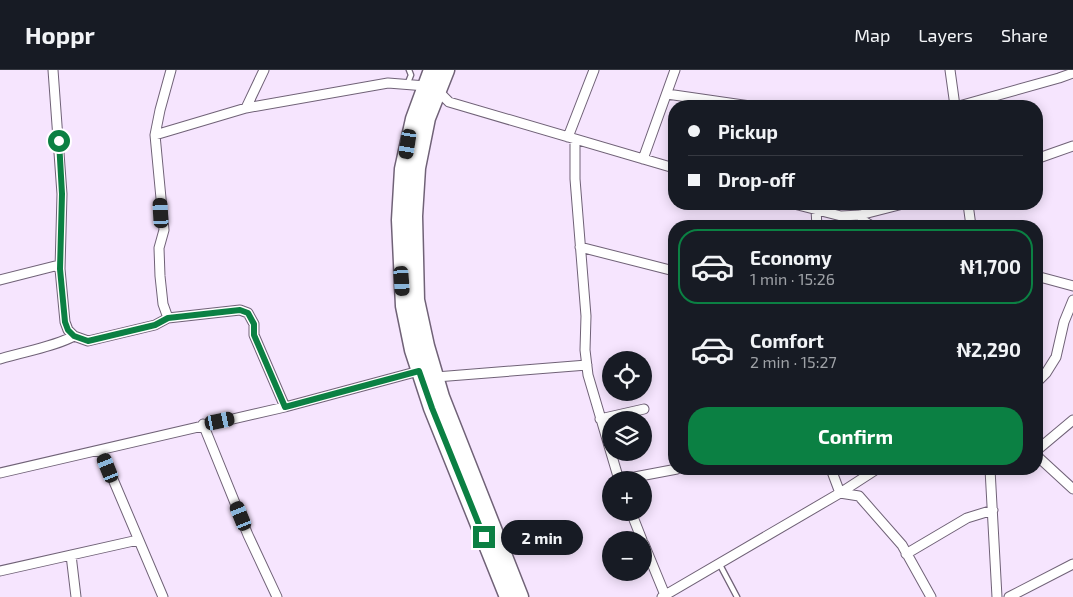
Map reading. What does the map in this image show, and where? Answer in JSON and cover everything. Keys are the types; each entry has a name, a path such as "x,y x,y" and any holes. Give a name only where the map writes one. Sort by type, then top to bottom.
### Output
{"highway":[{"path":"432,70 438,93"},
{"path":"446,70 438,93 425,105 408,144 403,169 400,220 404,306 407,330 432,408 508,597"},
{"path":"425,105 417,168 414,233 416,300 426,346 451,424 520,597"}],"street":[{"path":"53,70 62,194 60,269 65,322 68,330 74,336 88,341 155,325 168,318 240,310 248,313 254,324 254,335 285,407"},
{"path":"168,318 163,304 160,276 159,248 164,230 155,135 172,70"},
{"path":"246,108 264,70"},
{"path":"594,70 572,138 586,316 588,375 616,471"},
{"path":"643,159 675,70"},
{"path":"950,70 954,100"},
{"path":"981,100 1059,78 1073,72"},
{"path":"155,135 246,108 388,83 407,84 572,138 668,166"},
{"path":"425,105 438,93"},
{"path":"667,94 708,100"},
{"path":"1043,156 1073,146"},
{"path":"817,220 816,210 841,216 860,215 880,210"},
{"path":"860,215 864,220"},
{"path":"580,247 668,273"},
{"path":"0,280 55,266 60,269"},
{"path":"1043,278 1073,286"},
{"path":"1043,376 1056,357 1064,322 1073,300"},
{"path":"0,358 52,346 74,336"},
{"path":"436,377 587,365"},
{"path":"0,473 203,424 285,407 419,371"},
{"path":"600,419 644,409"},
{"path":"1043,445 1073,420"},
{"path":"203,424 248,535 277,597"},
{"path":"101,450 163,597"},
{"path":"1043,461 1073,489"},
{"path":"652,474 668,471"},
{"path":"833,475 840,493"},
{"path":"652,566 663,596 868,475"},
{"path":"990,475 994,570 997,597"},
{"path":"840,493 859,496 902,545 931,597"},
{"path":"906,554 967,518 993,510"},
{"path":"0,571 138,540"},
{"path":"71,555 76,597"},
{"path":"1009,597 1073,564"}],"lane":[{"path":"407,84 411,75 409,70"},
{"path":"719,563 736,597"}],"route":[{"path":"59,141 62,194 60,269 65,322 68,330 74,336 88,341 155,325 168,318 240,310 248,313 254,324 254,335 285,407 419,371 484,537"}]}
